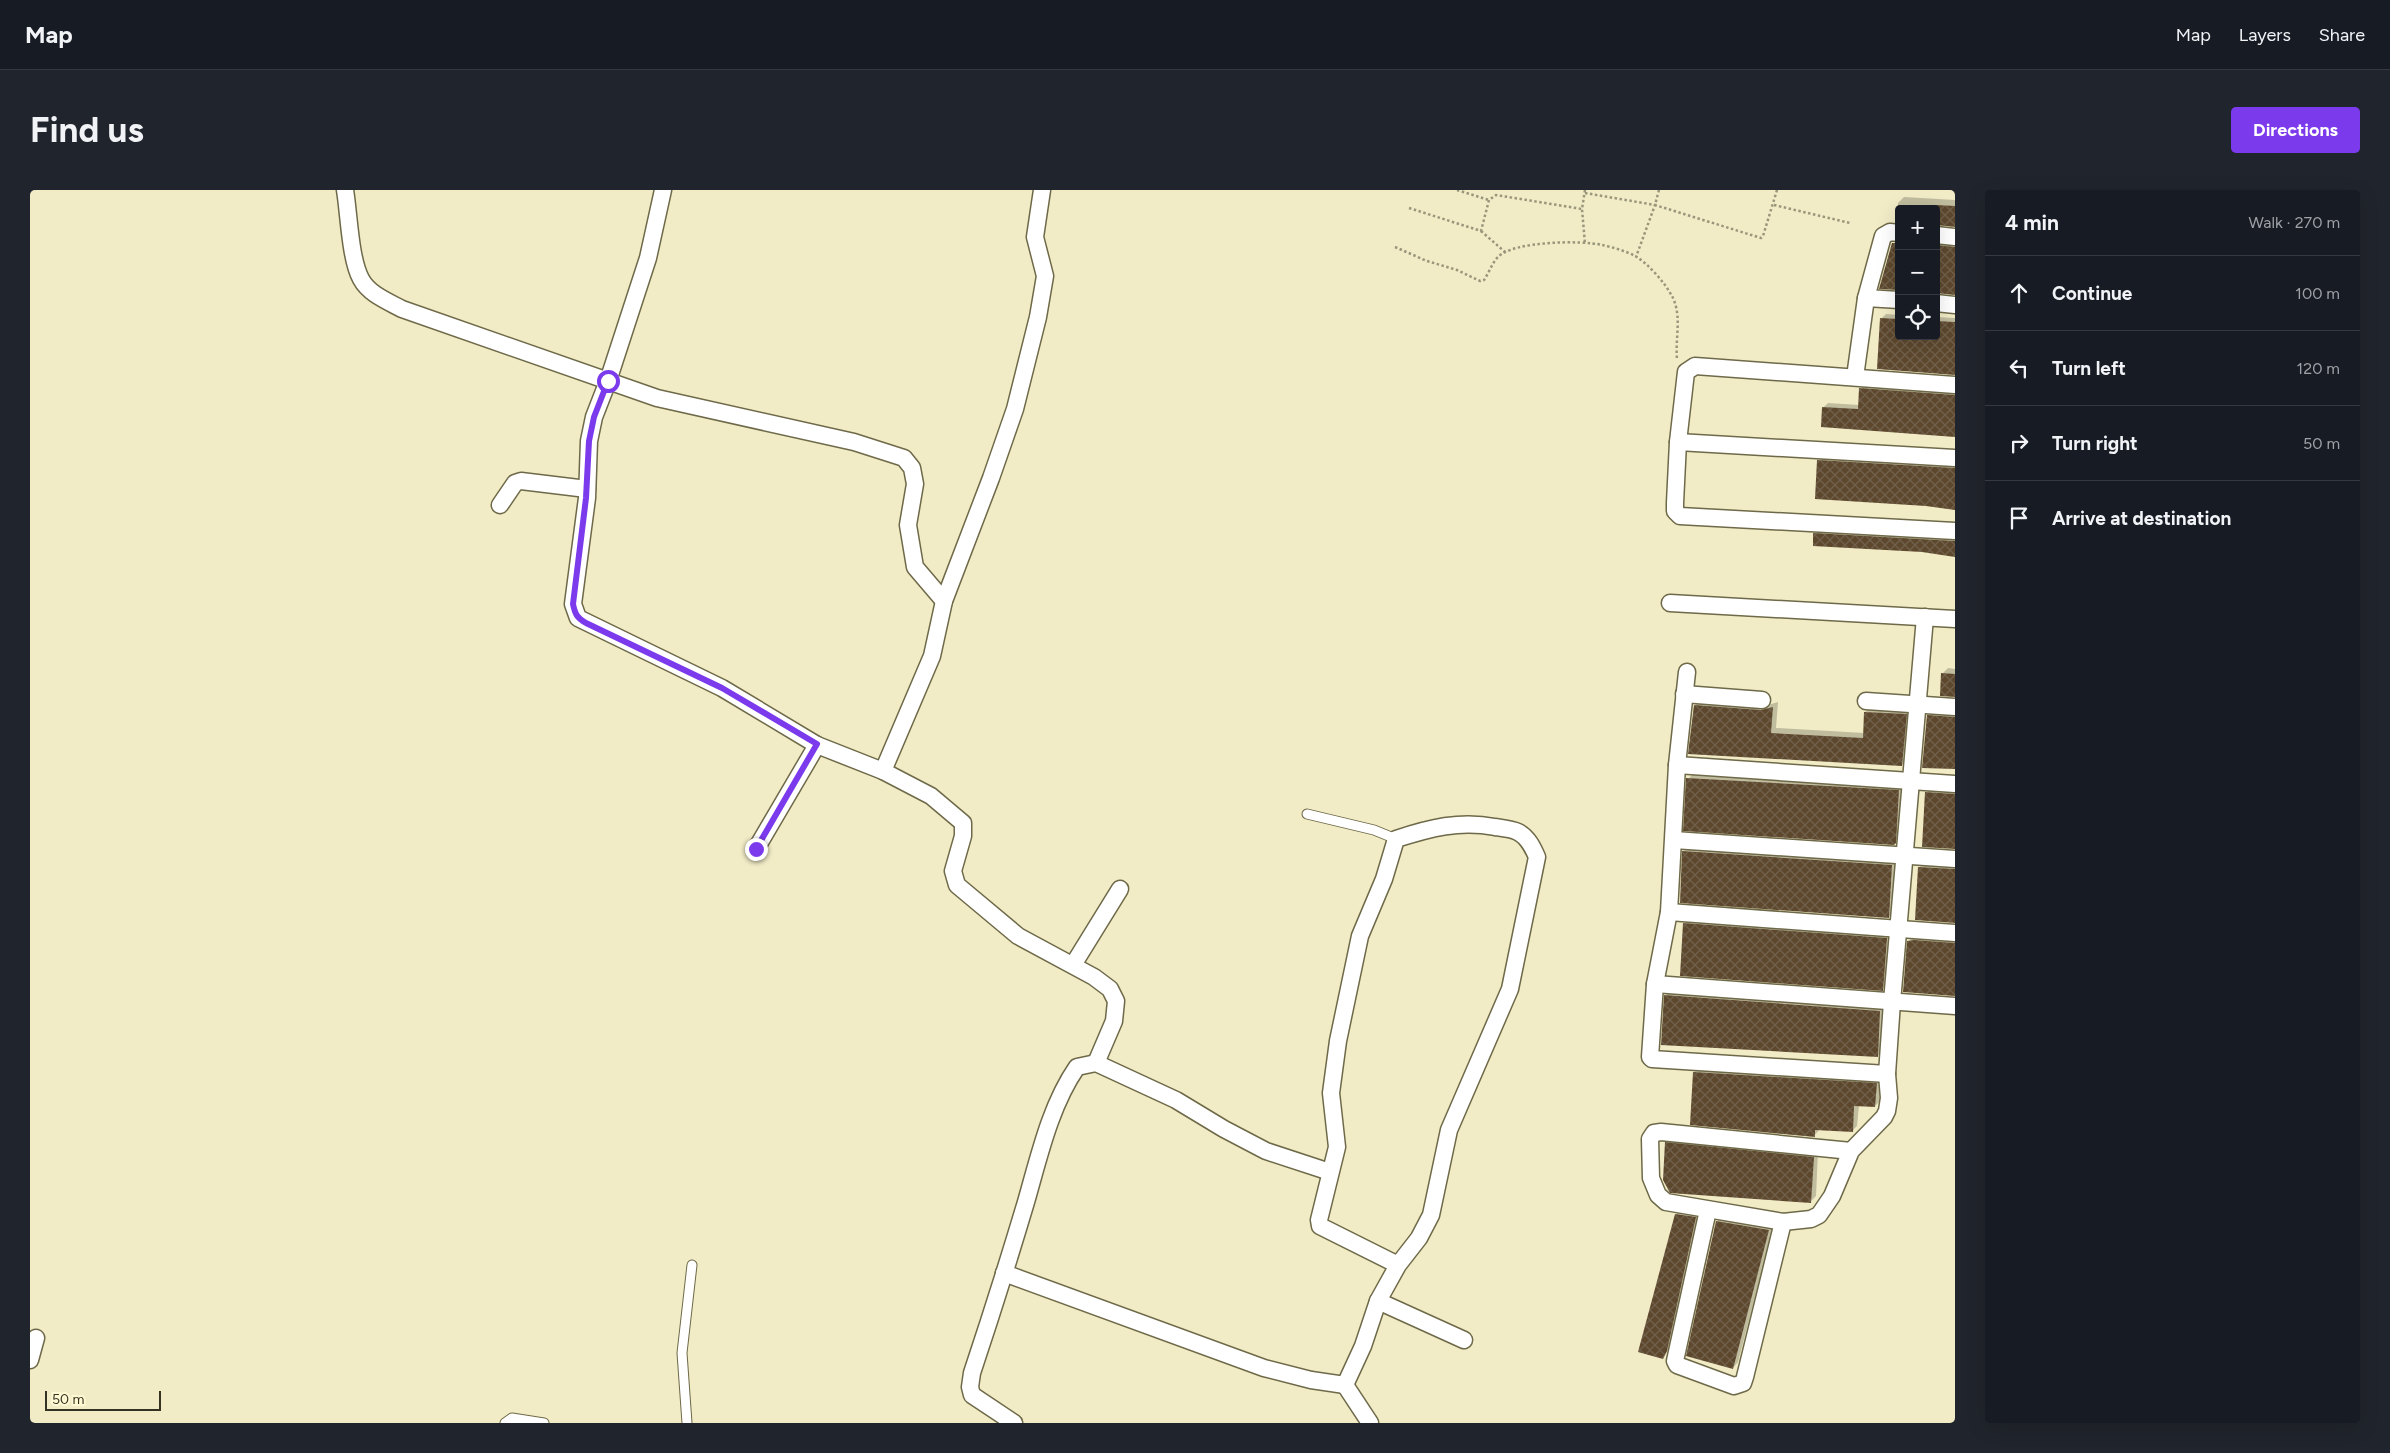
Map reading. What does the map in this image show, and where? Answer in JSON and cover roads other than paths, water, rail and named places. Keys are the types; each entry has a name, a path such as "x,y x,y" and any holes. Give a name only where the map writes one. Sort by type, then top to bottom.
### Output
{"street":[{"path":"345,190 356,266 362,280 375,295 402,309 656,398 854,442 904,458 912,468 915,484 908,525 915,567 944,601"},
{"path":"663,190 648,258 608,381 594,417 589,441 587,489 573,604 578,618 722,688 817,744 883,771 931,796 963,824 963,836 953,871 958,885 1018,936 1073,965 1110,989 1116,1001 1114,1020 1096,1063"},
{"path":"883,771 932,656 944,601 1015,409 1038,316 1045,276 1035,237 1042,190"},
{"path":"1855,377 1866,298 1884,236 1890,232 1895,233"},
{"path":"1940,235 1955,236"},
{"path":"1866,298 1895,300"},
{"path":"1940,304 1955,305"},
{"path":"1955,385 1695,366 1686,372 1678,442 1675,503 1675,510 1680,516 1955,531"},
{"path":"1678,442 1955,458"},
{"path":"500,505 515,483 521,481 587,489"},
{"path":"1670,603 1955,619"},
{"path":"1851,1151 1672,1132 1654,1133 1650,1139 1651,1178 1658,1195 1666,1202 1783,1222 1811,1219 1820,1214 1840,1180 1851,1151 1884,1117 1889,1098 1887,1074 1892,1002 1906,856 1909,780 1918,705 1925,617"},
{"path":"1687,672 1677,765 1669,912 1655,984 1649,1054 1652,1059 1887,1074"},
{"path":"1684,694 1762,700"},
{"path":"1866,701 1955,707"},
{"path":"756,849 817,744"},
{"path":"1677,765 1955,784"},
{"path":"1345,1384 1363,1346 1378,1301 1398,1265 1419,1238 1430,1215 1449,1130 1510,989 1537,857 1530,843 1518,832 1479,824 1439,826 1396,839 1384,879 1360,936 1338,1041 1331,1093 1337,1147 1319,1213 1320,1226 1398,1265"},
{"path":"1674,840 1955,859"},
{"path":"1073,965 1120,889"},
{"path":"1669,912 1955,933"},
{"path":"1655,984 1955,1006"},
{"path":"1014,1423 972,1395 970,1387 972,1373 1057,1107 1069,1079 1077,1067 1096,1063 1176,1100 1224,1129 1266,1150 1330,1172"},
{"path":"1708,1210 1675,1361 1677,1365 1734,1386 1743,1383 1745,1377 1783,1222"},
{"path":"1004,1273 1264,1368 1311,1380 1345,1384"},
{"path":"1378,1301 1464,1340"},
{"path":"30,1360 36,1338"},
{"path":"1345,1384 1370,1423"}],"lane":[{"path":"1307,814 1374,830 1396,839"},
{"path":"687,1423 682,1353 692,1264"},
{"path":"505,1423 512,1418 544,1423"}]}
